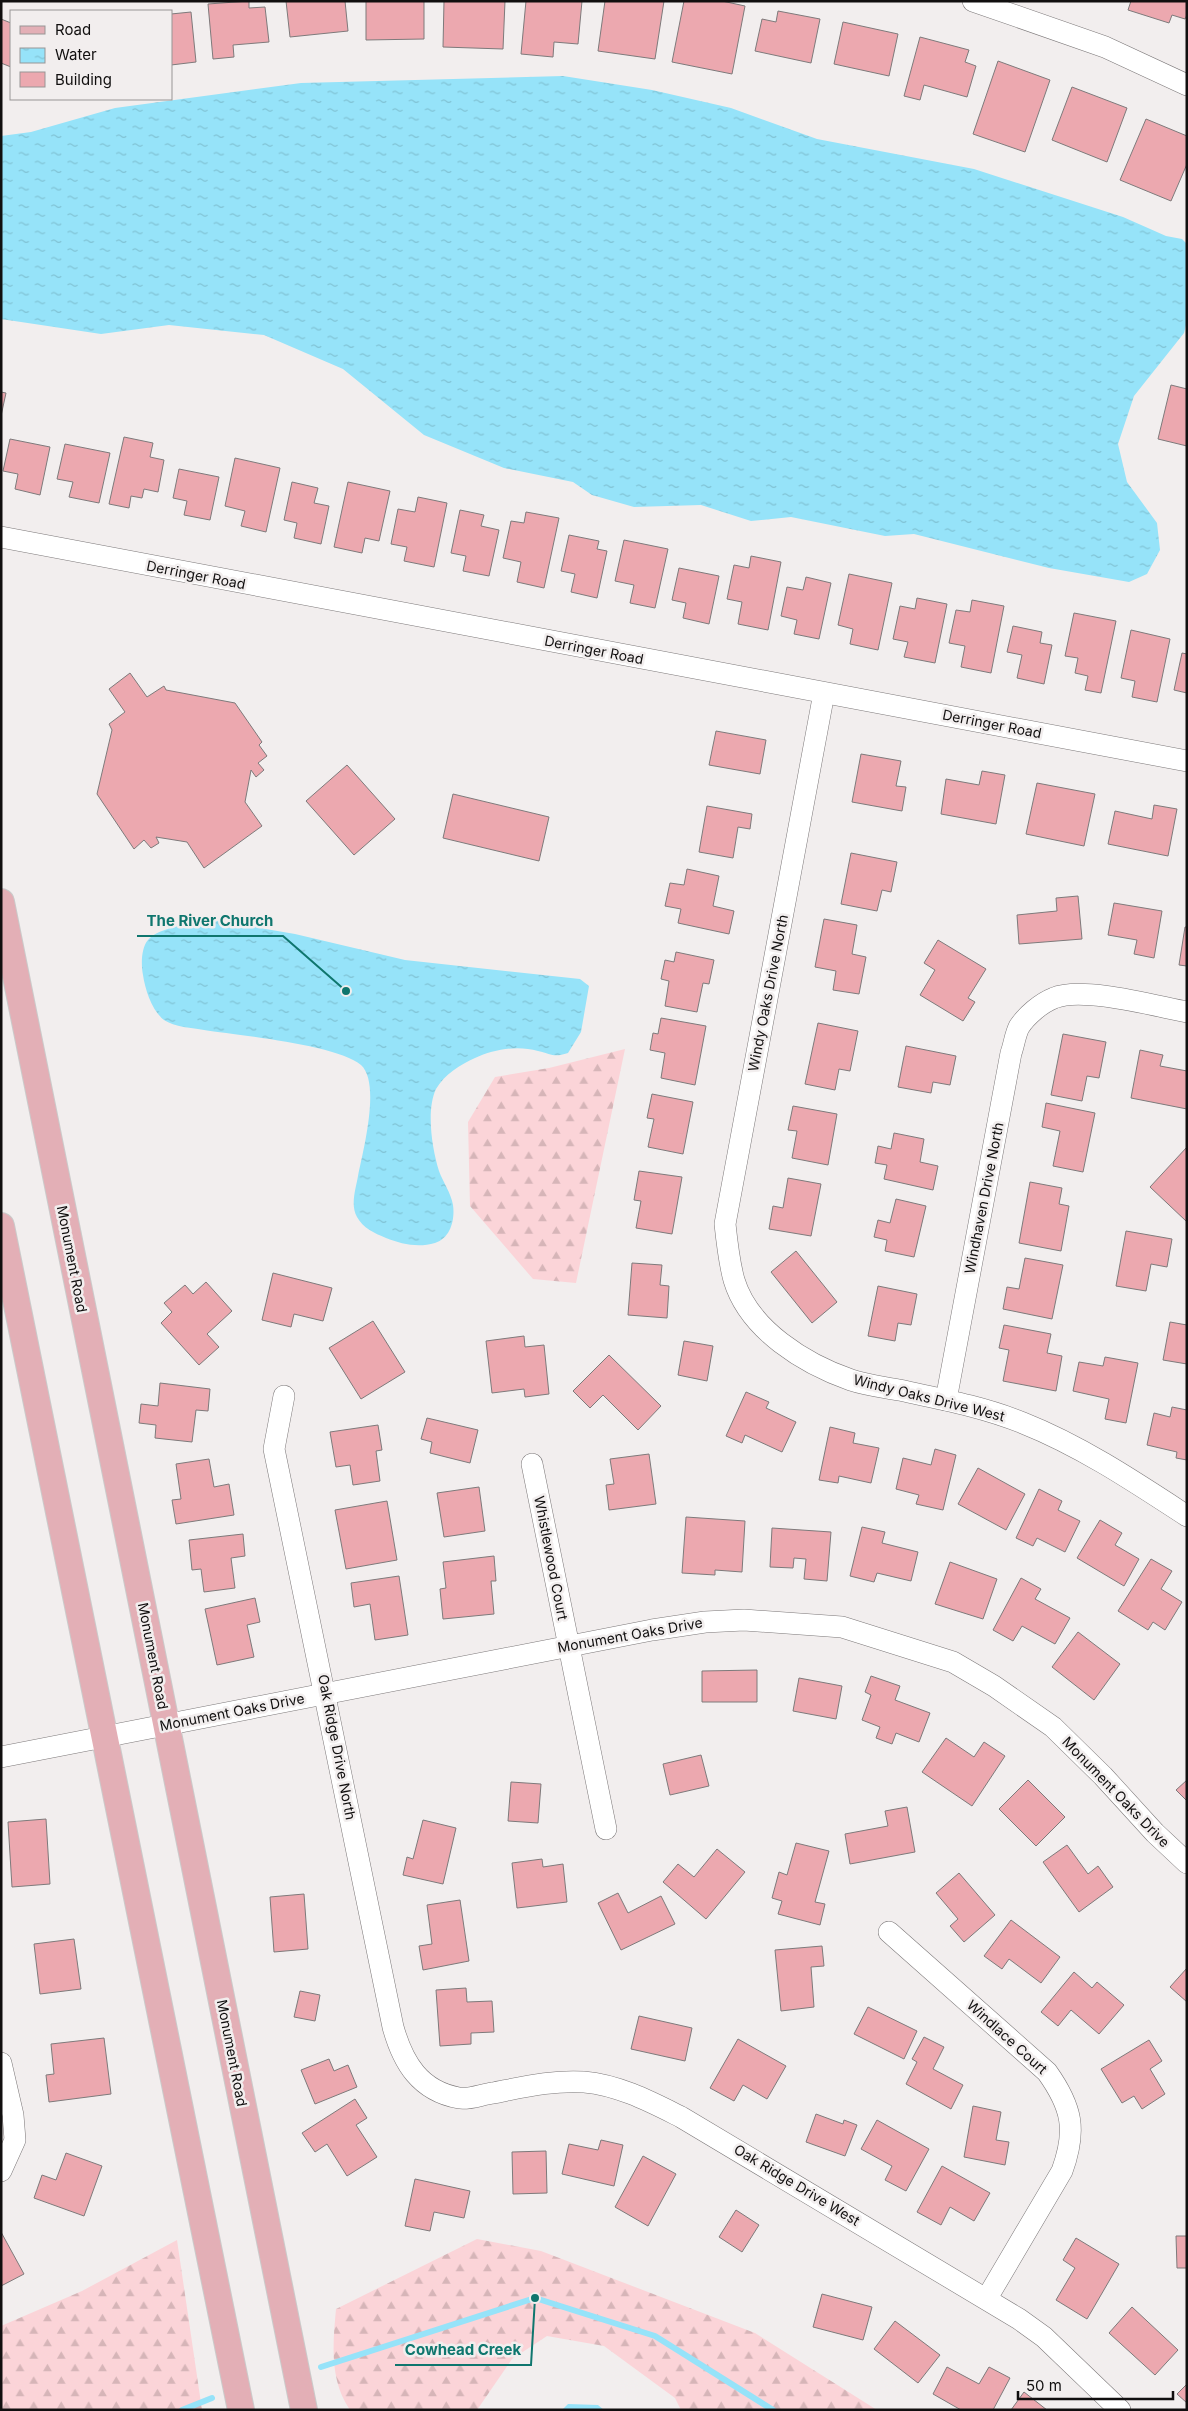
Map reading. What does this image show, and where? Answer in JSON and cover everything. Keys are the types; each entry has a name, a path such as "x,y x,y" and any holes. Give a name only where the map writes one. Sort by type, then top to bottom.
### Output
{"main road":[{"name":"Monument Road","path":"1,902 304,2410"},
{"path":"1,1226 241,2410"}],"street":[{"path":"973,1 1105,46 1187,85"},
{"name":"Derringer Road","path":"1,537 1187,761"},
{"name":"Windy Oaks Drive North","path":"740,1292 734,1281 725,1224 824,693"},
{"name":"Windhaven Drive North","path":"946,1400 1011,1053 1018,1028 1028,1016 1053,998 1066,995 1096,995 1187,1012"},
{"name":"Windy Oaks Drive West","path":"740,1292 750,1312 771,1333 793,1351 822,1368 852,1380 946,1400 1024,1423 1109,1466 1187,1516"},
{"name":"Oak Ridge Drive North","path":"284,1396 274,1449 399,2047 406,2063 430,2087"},
{"name":"Whistlewood Court","path":"532,1464 606,1829"},
{"name":"Monument Oaks Drive","path":"1,1757 568,1646 705,1622 744,1620 842,1627 953,1662 994,1686 1053,1727 1104,1776 1155,1833 1187,1863"},
{"name":"Windlace Court","path":"889,1932 1047,2072 1062,2094 1070,2120 1070,2148 1062,2171 987,2298"},
{"path":"1,2063 14,2114 15,2140 1,2171"},
{"name":"Oak Ridge Drive West","path":"430,2087 461,2098 555,2082 586,2082 643,2098 681,2116 987,2298 1044,2338 1120,2410"}],"green space":[{"path":"625,1049 576,1283 533,1279 470,1206 468,1122 495,1077 549,1068"},
{"path":"477,2239 541,2251 755,2333 877,2410 681,2410 675,2398 604,2346 547,2336 512,2359 477,2410 350,2410 339,2386 334,2361 336,2309"},
{"path":"177,2240 202,2410 1,2410 1,2326 82,2291"}],"water":[{"path":"563,76 652,90 731,108 817,139 974,169 1123,217 1166,236 1182,239 1187,244 1187,321 1184,333 1134,396 1118,444 1127,482 1157,523 1160,550 1147,574 1129,582 1049,568 914,534 885,536 791,517 751,521 701,505 634,507 592,495 573,482 504,468 424,435 343,369 264,335 169,325 101,334 1,319 1,136 31,132 115,108 301,83"},
{"path":"213,920 295,934 405,960 580,979 589,986 581,1032 568,1053 556,1055 522,1048 490,1052 459,1067 448,1075 436,1089 431,1108 432,1141 439,1171 451,1196 453,1205 451,1227 440,1241 422,1245 398,1242 369,1230 357,1217 354,1207 354,1196 369,1118 370,1101 370,1086 367,1074 361,1065 349,1058 310,1046 178,1026 164,1020 156,1011 147,993 142,971 142,957 146,943 153,936 168,929"},
{"path":"568,2404 598,2405 604,2410 562,2410"}],"building":[{"path":"249,1 249,8 265,7 269,42 233,45 234,57 213,59 208,4"},
{"path":"286,1 345,1 348,31 290,37"},
{"path":"366,1 424,1 424,39 366,40"},
{"path":"444,1 505,1 503,49 443,47"},
{"path":"526,1 582,1 578,44 554,42 553,57 521,54"},
{"path":"605,1 664,1 655,59 598,51"},
{"path":"684,1 722,1 745,6 732,74 672,62"},
{"path":"1131,1 1187,1 1187,15 1185,19 1172,15 1169,23 1128,10"},
{"path":"778,11 820,19 811,63 755,51 762,19 776,22"},
{"path":"191,12 196,62 172,65 172,14"},
{"path":"1,19 10,23 10,67 1,63"},
{"path":"843,22 898,34 889,76 834,64"},
{"path":"920,37 969,50 965,62 976,66 967,97 924,85 920,100 904,96"},
{"path":"998,61 1050,80 1025,152 973,134"},
{"path":"1072,87 1127,108 1107,162 1052,140"},
{"path":"1146,119 1187,136 1187,164 1171,201 1120,180"},
{"path":"1171,385 1187,389 1187,446 1158,439"},
{"path":"1,392 6,393 1,416"},
{"path":"124,437 153,443 150,457 164,460 158,492 144,489 142,498 131,496 129,508 109,504"},
{"path":"10,439 50,447 40,495 15,489 18,474 3,471"},
{"path":"65,444 110,453 99,503 69,497 73,482 57,479"},
{"path":"235,458 280,468 266,532 241,526 245,511 225,506"},
{"path":"179,469 219,477 210,520 184,515 187,501 173,498"},
{"path":"292,482 318,488 314,503 329,506 321,544 294,538 297,523 284,520"},
{"path":"348,482 390,491 379,541 365,538 362,553 334,547"},
{"path":"418,497 447,503 434,567 404,561 407,547 391,544 398,509 415,512"},
{"path":"460,510 484,515 481,526 499,530 489,576 463,571 466,556 451,553"},
{"path":"526,512 559,518 544,588 517,582 521,562 503,558 511,521 524,523"},
{"path":"569,535 599,541 597,549 607,551 597,598 571,592 575,574 561,571"},
{"path":"624,540 668,549 655,608 630,603 634,585 615,581"},
{"path":"751,556 781,562 768,630 738,624 742,602 727,599 734,565 749,568"},
{"path":"679,568 719,576 709,624 683,618 686,603 672,600"},
{"path":"849,574 892,583 878,650 850,644 853,629 838,625"},
{"path":"806,577 831,583 819,639 794,634 797,620 781,616 787,587 803,590"},
{"path":"917,598 947,604 935,663 904,657 908,642 893,639 900,606 915,609"},
{"path":"972,600 1004,606 991,673 961,667 965,646 949,643 956,610 970,612"},
{"path":"1074,613 1116,621 1101,693 1085,690 1088,676 1075,673 1078,658 1065,656"},
{"path":"1013,626 1042,632 1040,643 1052,645 1044,684 1017,678 1022,655 1007,652"},
{"path":"1131,630 1170,639 1157,702 1132,697 1135,681 1121,678"},
{"path":"1182,653 1187,654 1187,693 1174,690"},
{"path":"130,673 147,697 164,686 166,690 235,703 262,742 259,745 267,756 258,763 264,770 256,777 251,770 245,802 262,826 204,868 187,842 156,837 159,843 151,848 144,840 134,849 97,794 112,730 109,724 125,712 109,689"},
{"path":"716,731 766,740 760,774 709,765"},
{"path":"861,754 901,761 896,786 906,787 902,811 852,802"},
{"path":"347,765 395,819 354,855 306,801"},
{"path":"982,771 1005,775 996,824 941,814 946,779 979,785"},
{"path":"1037,783 1095,794 1084,846 1026,834"},
{"path":"453,794 549,817 539,861 443,838"},
{"path":"1154,805 1177,809 1168,856 1108,844 1115,811 1152,819"},
{"path":"707,806 752,814 750,829 738,827 733,858 699,852"},
{"path":"851,853 897,862 891,892 882,890 877,911 841,904"},
{"path":"687,869 719,876 713,906 734,911 729,934 678,923 681,909 665,906 670,883 684,885"},
{"path":"1078,896 1082,939 1019,944 1017,915 1057,911 1056,898"},
{"path":"1114,903 1162,911 1154,958 1134,954 1137,940 1108,935"},
{"path":"824,919 857,925 852,954 866,957 859,994 833,990 836,971 815,967"},
{"path":"1185,927 1187,927 1187,966 1179,965"},
{"path":"938,940 986,969 968,998 975,1002 963,1021 920,995 935,970 924,963"},
{"path":"676,952 714,960 709,984 703,983 697,1012 665,1006 669,981 661,979 665,960 674,962"},
{"path":"661,1018 706,1026 695,1085 661,1078 665,1053 650,1050 653,1033 658,1034"},
{"path":"818,1023 858,1031 850,1071 839,1069 835,1090 805,1084"},
{"path":"1063,1034 1106,1042 1099,1078 1087,1076 1082,1101 1051,1095"},
{"path":"906,1046 956,1056 950,1085 933,1082 931,1093 898,1087"},
{"path":"1140,1050 1163,1055 1160,1066 1187,1071 1187,1109 1131,1098"},
{"path":"652,1094 693,1102 683,1154 648,1147 654,1119 647,1118"},
{"path":"1046,1103 1095,1113 1083,1172 1053,1166 1060,1131 1042,1127"},
{"path":"793,1106 837,1114 828,1165 792,1158 797,1131 788,1130"},
{"path":"894,1133 924,1139 920,1162 938,1166 933,1190 884,1179 887,1165 875,1163 878,1146 891,1149"},
{"path":"1187,1147 1187,1219 1186,1221 1150,1187"},
{"path":"639,1171 682,1177 672,1234 636,1228 641,1201 634,1200"},
{"path":"788,1178 821,1184 811,1236 769,1229 773,1206 783,1208"},
{"path":"1030,1182 1062,1188 1059,1204 1069,1206 1061,1251 1019,1243"},
{"path":"896,1199 926,1206 914,1257 885,1251 887,1240 874,1237 878,1220 890,1223"},
{"path":"1126,1231 1172,1239 1167,1267 1151,1264 1146,1291 1116,1286"},
{"path":"796,1251 837,1302 812,1323 771,1272"},
{"path":"1025,1258 1063,1265 1052,1319 1003,1309 1007,1287 1019,1289"},
{"path":"632,1263 662,1265 660,1285 669,1286 667,1318 628,1315"},
{"path":"273,1273 332,1288 323,1321 294,1314 291,1327 262,1320"},
{"path":"206,1282 232,1311 207,1334 219,1347 199,1365 161,1323 172,1312 164,1303 185,1285 193,1294"},
{"path":"878,1286 917,1294 911,1325 898,1323 895,1341 868,1336"},
{"path":"373,1321 405,1372 361,1399 329,1348"},
{"path":"1170,1322 1187,1325 1187,1364 1163,1360"},
{"path":"1004,1325 1051,1334 1047,1353 1062,1356 1056,1391 1003,1381 1009,1350 999,1348"},
{"path":"524,1336 525,1347 544,1345 549,1394 525,1397 524,1389 492,1393 486,1341"},
{"path":"684,1341 713,1346 707,1381 678,1375"},
{"path":"609,1355 661,1406 638,1430 603,1395 590,1408 573,1391"},
{"path":"1105,1357 1138,1363 1126,1423 1105,1419 1109,1399 1073,1391 1079,1362 1103,1366"},
{"path":"160,1383 210,1389 208,1411 196,1410 192,1442 155,1438 156,1425 139,1423 141,1404 158,1406"},
{"path":"746,1392 769,1402 766,1408 796,1422 782,1452 745,1435 742,1443 726,1436"},
{"path":"1172,1407 1187,1410 1187,1460 1176,1458 1177,1452 1147,1445 1154,1413 1170,1417"},
{"path":"427,1418 478,1430 470,1463 430,1453 432,1442 421,1439"},
{"path":"378,1425 382,1450 376,1451 380,1481 353,1485 350,1465 336,1467 330,1432"},
{"path":"830,1427 855,1433 853,1443 879,1448 871,1483 839,1476 838,1483 819,1480"},
{"path":"935,1449 956,1455 943,1510 916,1504 919,1495 896,1489 903,1458 931,1465"},
{"path":"649,1454 656,1504 609,1510 606,1485 614,1484 610,1459"},
{"path":"209,1459 214,1487 229,1484 234,1515 176,1524 172,1500 181,1499 176,1464"},
{"path":"978,1468 1025,1494 1006,1530 958,1504"},
{"path":"479,1487 485,1531 444,1537 437,1493"},
{"path":"1039,1489 1062,1501 1058,1510 1080,1521 1065,1552 1037,1538 1033,1546 1016,1538"},
{"path":"387,1501 397,1560 346,1569 335,1510"},
{"path":"686,1517 745,1521 742,1572 715,1570 715,1575 682,1573"},
{"path":"1100,1520 1122,1533 1115,1545 1139,1559 1124,1586 1077,1558"},
{"path":"862,1527 885,1532 882,1543 918,1552 911,1581 877,1573 874,1582 850,1576"},
{"path":"772,1528 831,1532 827,1581 804,1579 806,1559 794,1558 793,1568 770,1567"},
{"path":"243,1534 245,1556 231,1558 235,1588 204,1592 201,1569 192,1570 189,1540"},
{"path":"494,1556 496,1581 491,1581 494,1614 443,1619 440,1589 446,1588 443,1562"},
{"path":"1151,1559 1172,1571 1161,1589 1182,1602 1165,1630 1153,1622 1148,1630 1118,1611"},
{"path":"950,1562 997,1579 983,1619 935,1604"},
{"path":"399,1576 408,1635 375,1640 370,1604 354,1607 351,1583"},
{"path":"1021,1578 1041,1589 1035,1599 1070,1618 1055,1644 1022,1626 1013,1641 993,1630"},
{"path":"255,1598 260,1622 247,1625 254,1657 217,1665 205,1609"},
{"path":"1078,1632 1120,1664 1094,1700 1052,1667"},
{"path":"757,1670 757,1702 702,1702 702,1671"},
{"path":"871,1676 900,1686 895,1700 930,1713 919,1742 896,1733 892,1744 876,1738 880,1727 862,1720 871,1695 865,1692"},
{"path":"799,1678 842,1686 836,1719 793,1711"},
{"path":"946,1738 974,1757 984,1742 1005,1756 972,1806 922,1772"},
{"path":"701,1755 709,1786 670,1795 663,1764"},
{"path":"1028,1780 1065,1817 1036,1846 999,1809"},
{"path":"1187,1780 1187,1801 1176,1790"},
{"path":"511,1782 541,1784 538,1823 508,1821"},
{"path":"907,1807 915,1852 850,1864 845,1834 888,1826 885,1811"},
{"path":"46,1819 50,1884 12,1887 8,1822"},
{"path":"423,1820 456,1828 443,1884 403,1875 407,1857 413,1859"},
{"path":"796,1843 829,1851 815,1902 825,1904 820,1925 778,1914 782,1901 772,1898 779,1872 787,1875"},
{"path":"1067,1845 1088,1874 1098,1866 1113,1887 1079,1912 1043,1862"},
{"path":"717,1849 745,1872 706,1919 663,1882 678,1864 694,1877"},
{"path":"542,1859 543,1867 563,1864 567,1902 517,1908 512,1863"},
{"path":"959,1873 995,1915 964,1942 950,1926 958,1919 936,1893"},
{"path":"618,1893 628,1913 661,1896 675,1924 621,1950 598,1903"},
{"path":"304,1894 308,1949 274,1952 270,1897"},
{"path":"460,1900 469,1961 423,1970 419,1946 432,1944 427,1905"},
{"path":"1011,1920 1060,1957 1041,1983 1009,1959 1002,1969 984,1956"},
{"path":"74,1939 81,1989 40,1994 34,1944"},
{"path":"822,1946 824,1966 811,1967 814,2007 781,2011 775,1950"},
{"path":"1187,1968 1187,2002 1170,1987"},
{"path":"1074,1972 1092,1988 1097,1982 1124,2005 1099,2034 1071,2010 1058,2026 1041,2012"},
{"path":"466,1988 467,2002 492,2001 494,2032 471,2033 471,2044 440,2046 436,1990"},
{"path":"300,1991 320,1995 315,2021 294,2017"},
{"path":"868,2007 917,2031 904,2059 854,2034"},
{"path":"639,2016 692,2028 685,2061 631,2049"},
{"path":"924,2037 944,2047 933,2069 963,2085 951,2109 906,2084 917,2062 912,2059"},
{"path":"104,2038 111,2094 49,2102 46,2075 54,2074 51,2044"},
{"path":"738,2039 786,2066 767,2099 743,2085 734,2101 710,2088"},
{"path":"1149,2040 1162,2061 1150,2069 1165,2094 1142,2109 1134,2096 1122,2103 1101,2069"},
{"path":"329,2059 334,2071 348,2065 357,2087 315,2104 301,2070"},
{"path":"355,2099 367,2118 356,2125 377,2157 347,2176 327,2144 315,2152 302,2133"},
{"path":"973,2106 1001,2112 996,2140 1009,2142 1005,2165 964,2157"},
{"path":"816,2114 843,2124 844,2120 857,2125 845,2156 806,2142"},
{"path":"877,2120 929,2149 906,2191 885,2180 892,2166 861,2149"},
{"path":"601,2140 623,2145 614,2186 562,2174 569,2144 598,2150"},
{"path":"546,2151 547,2193 513,2194 512,2152"},
{"path":"66,2153 102,2166 84,2216 34,2198 42,2175 56,2180"},
{"path":"643,2156 676,2174 648,2226 615,2207"},
{"path":"942,2166 990,2193 974,2221 950,2207 941,2225 917,2212"},
{"path":"415,2179 470,2191 464,2218 434,2212 430,2231 405,2226"},
{"path":"736,2210 759,2225 742,2252 719,2237"},
{"path":"1,2232 24,2274 1,2286"},
{"path":"1176,2236 1187,2236 1187,2268 1177,2268"},
{"path":"1076,2238 1119,2264 1087,2319 1056,2300 1075,2268 1063,2260"},
{"path":"822,2294 872,2307 863,2340 813,2327"},
{"path":"1132,2307 1178,2350 1155,2375 1109,2333"},
{"path":"895,2321 940,2355 918,2383 874,2349"},
{"path":"947,2367 979,2384 989,2367 1010,2378 993,2410 961,2410 933,2394"},
{"path":"1187,2384 1187,2403 1177,2394"},
{"path":"1024,2392 1047,2410 1011,2410"}],"waterway":[{"path":"321,2367 535,2298 655,2336 773,2410"},
{"path":"182,2410 212,2398"}],"place":[{"name":"The River Church","path":"346,991"},
{"name":"Cowhead Creek","path":"535,2298"}]}
